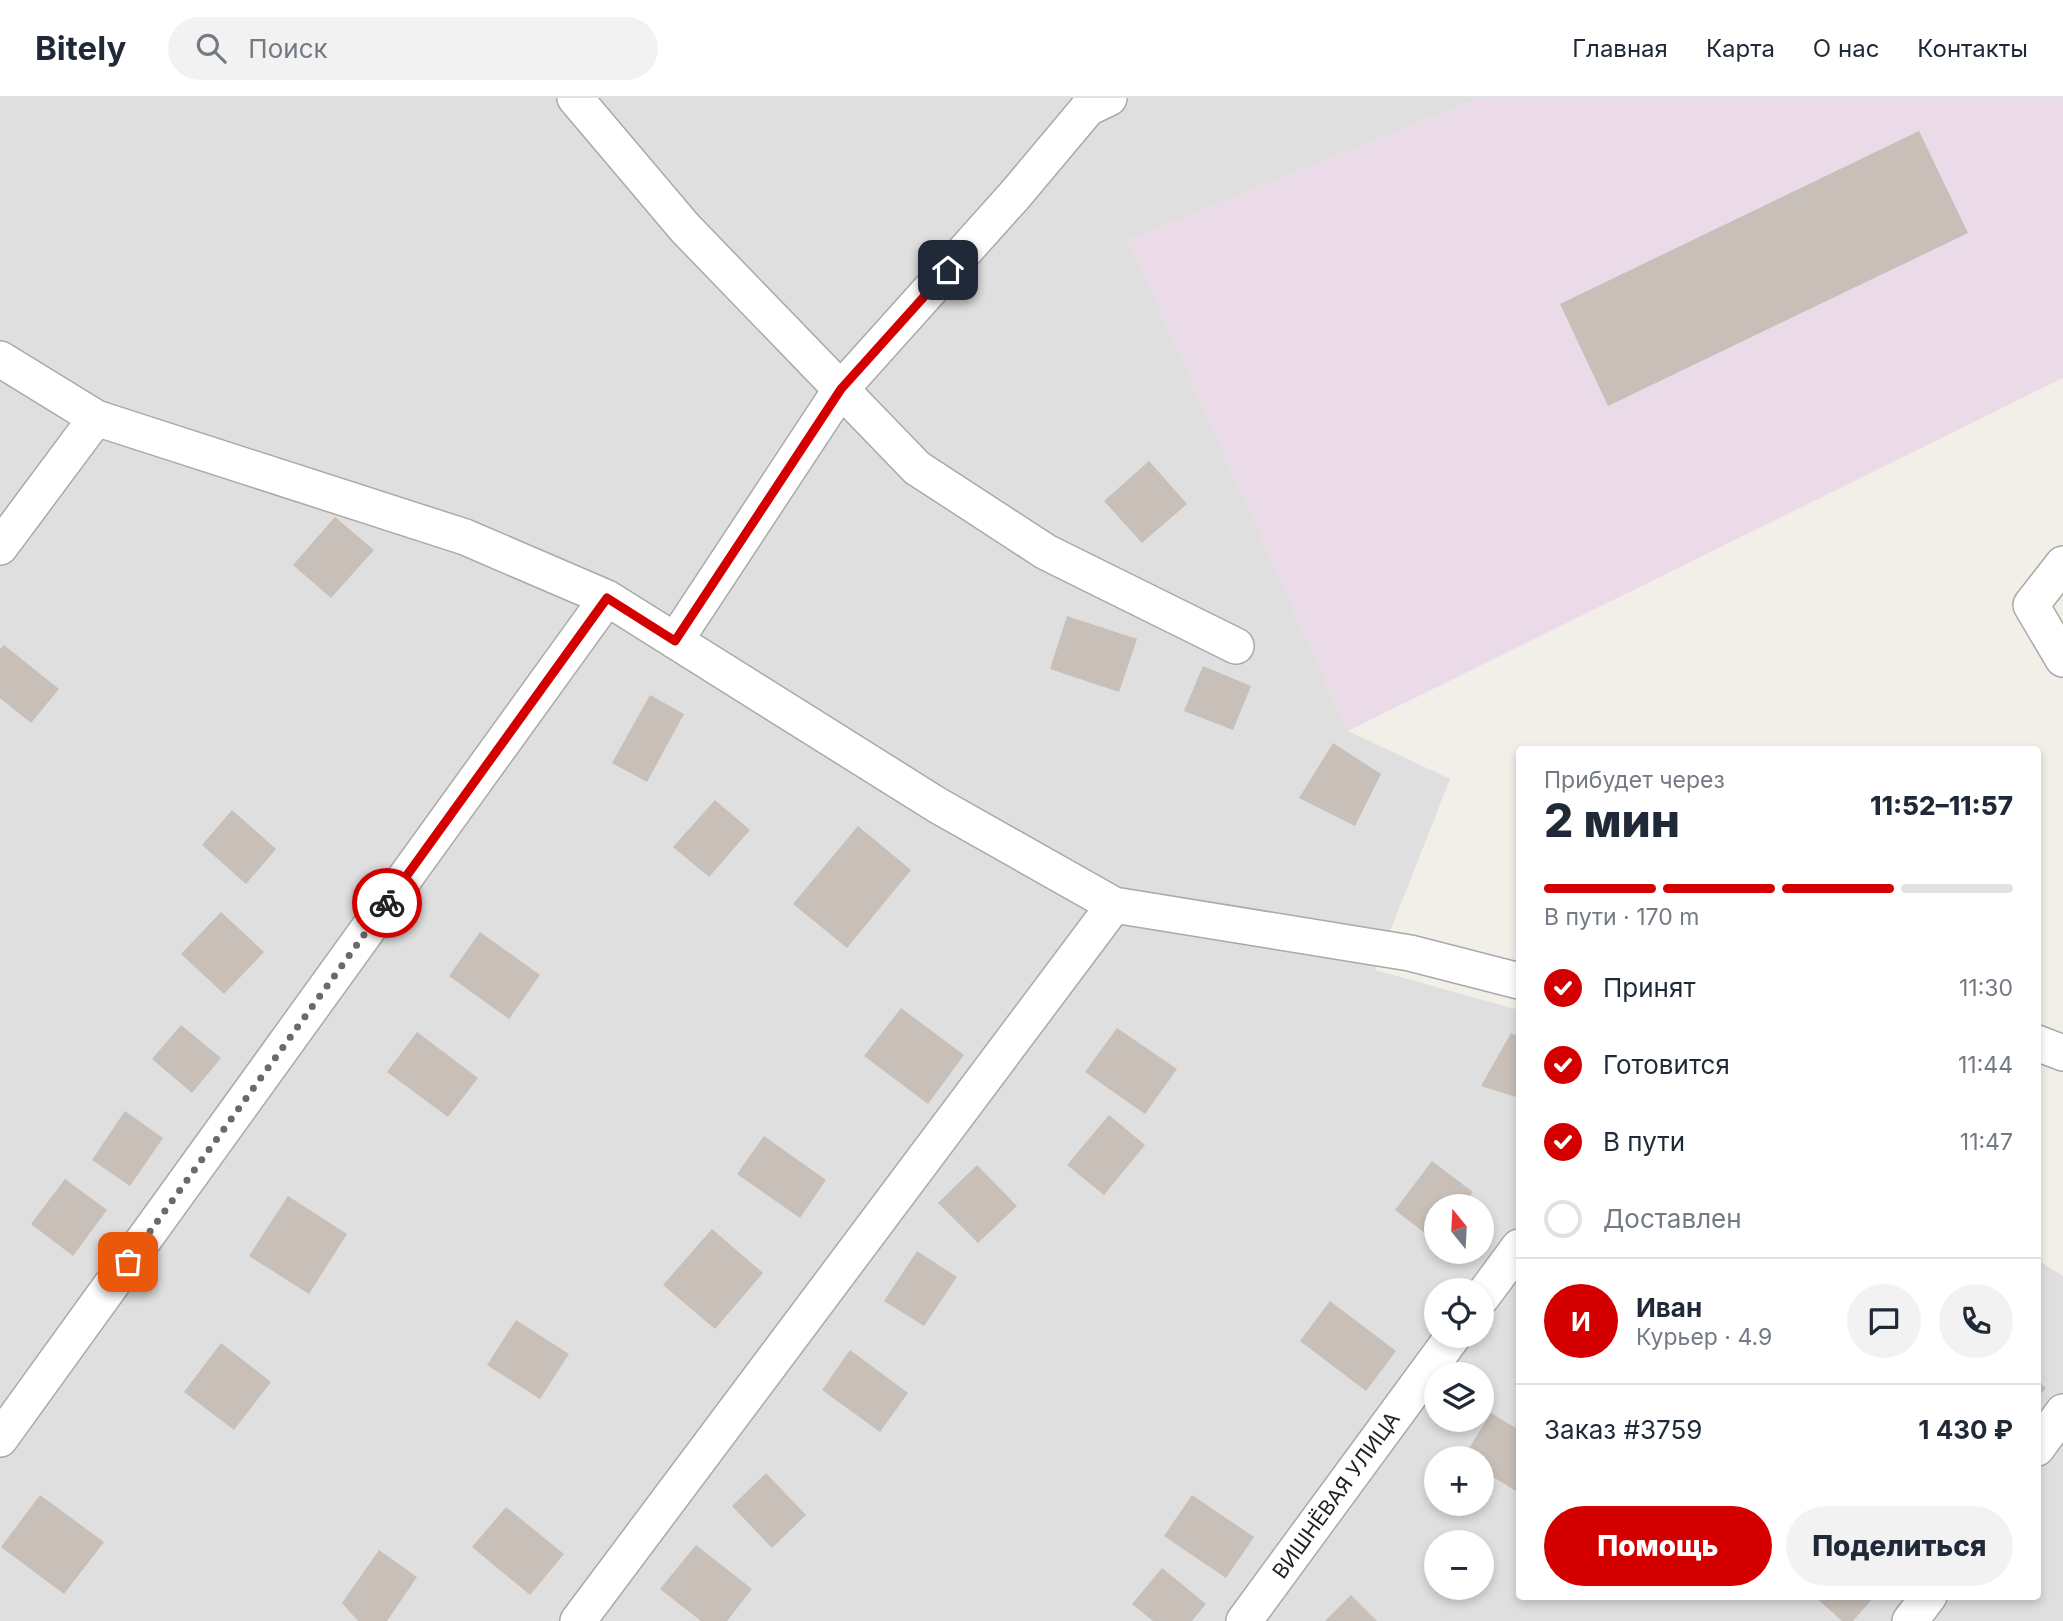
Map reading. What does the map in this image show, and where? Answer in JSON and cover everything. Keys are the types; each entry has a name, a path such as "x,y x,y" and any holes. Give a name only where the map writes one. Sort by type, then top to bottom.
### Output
{"street":[{"path":"575,98 685,228 917,468 1046,552 1236,646"},
{"path":"675,641 841,389 1015,195 1088,108 1109,98"},
{"path":"0,359 96,418 465,537 607,598 937,804 1114,905 1410,953 1516,980"},
{"path":"0,547 96,418"},
{"path":"2063,564 2031,605 2063,659"},
{"path":"0,1439 607,598"},
{"path":"578,1621 1114,905"},
{"path":"2041,1045 2063,1053"},
{"path":"1494,1281 1516,1251"},
{"name":"ВИШНЁВАЯ УЛИЦА","path":"1244,1621 1444,1348"},
{"path":"2041,1442 2063,1412"},
{"path":"1910,1621 1926,1600"}],"shaded area":[{"path":"0,98 1480,98 1129,240 1348,731 1450,779 1375,970 1516,1009 1516,1600 2041,1600 2041,1262 2063,1276 2063,1621 0,1621"},
{"path":"1480,98 2063,98 2063,378 1348,731 1129,240"}],"building":[{"path":"1919,131 1968,233 1608,406 1560,304"},
{"path":"1149,461 1187,504 1142,543 1104,501"},
{"path":"335,517 374,550 331,598 293,565"},
{"path":"1067,616 1137,639 1119,692 1050,669"},
{"path":"4,645 59,689 31,723 0,698 0,649"},
{"path":"1203,666 1251,686 1233,730 1184,711"},
{"path":"650,695 684,714 647,782 612,763"},
{"path":"1333,743 1381,774 1355,826 1299,798"},
{"path":"715,800 750,830 709,877 673,847"},
{"path":"232,810 276,849 246,884 202,845"},
{"path":"858,826 911,870 847,948 793,904"},
{"path":"221,912 264,952 224,994 181,954"},
{"path":"480,932 540,975 509,1019 449,976"},
{"path":"901,1008 964,1055 928,1104 864,1056"},
{"path":"181,1025 221,1058 192,1093 152,1059"},
{"path":"1117,1028 1177,1069 1145,1114 1085,1072"},
{"path":"417,1032 478,1078 448,1117 387,1072"},
{"path":"1511,1033 1516,1036 1516,1097 1481,1086"},
{"path":"125,1111 163,1138 130,1186 92,1160"},
{"path":"1109,1115 1145,1145 1104,1195 1067,1165"},
{"path":"764,1136 826,1180 800,1218 737,1174"},
{"path":"1432,1161 1473,1192 1424,1194 1424,1232 1395,1210"},
{"path":"977,1165 1017,1206 978,1243 938,1203"},
{"path":"65,1179 107,1210 73,1256 31,1224"},
{"path":"288,1196 347,1234 309,1294 249,1256"},
{"path":"712,1229 763,1273 715,1329 663,1285"},
{"path":"917,1251 957,1277 924,1326 884,1301"},
{"path":"1330,1301 1396,1351 1366,1391 1300,1341"},
{"path":"516,1320 569,1354 540,1399 487,1365"},
{"path":"221,1343 271,1382 234,1430 184,1392"},
{"path":"850,1350 908,1393 880,1432 822,1390"},
{"path":"1494,1415 1516,1428 1516,1491 1494,1477 1494,1446 1470,1446 1479,1432 1494,1432"},
{"path":"766,1473 806,1515 772,1548 732,1506"},
{"path":"40,1495 104,1542 64,1594 1,1547"},
{"path":"1192,1495 1254,1537 1226,1578 1164,1536"},
{"path":"506,1507 564,1554 530,1595 472,1547"},
{"path":"696,1545 752,1589 727,1621 701,1621 660,1589"},
{"path":"379,1550 417,1577 387,1621 358,1621 342,1603"},
{"path":"1162,1568 1206,1604 1192,1621 1153,1621 1132,1604"},
{"path":"1351,1595 1377,1621 1325,1621"},
{"path":"1818,1600 1871,1600 1853,1621 1842,1621"}],"way so far":[{"path":"128,1262 387,903"}],"route":[{"path":"387,903 607,598 675,641 841,389 948,270"}]}
